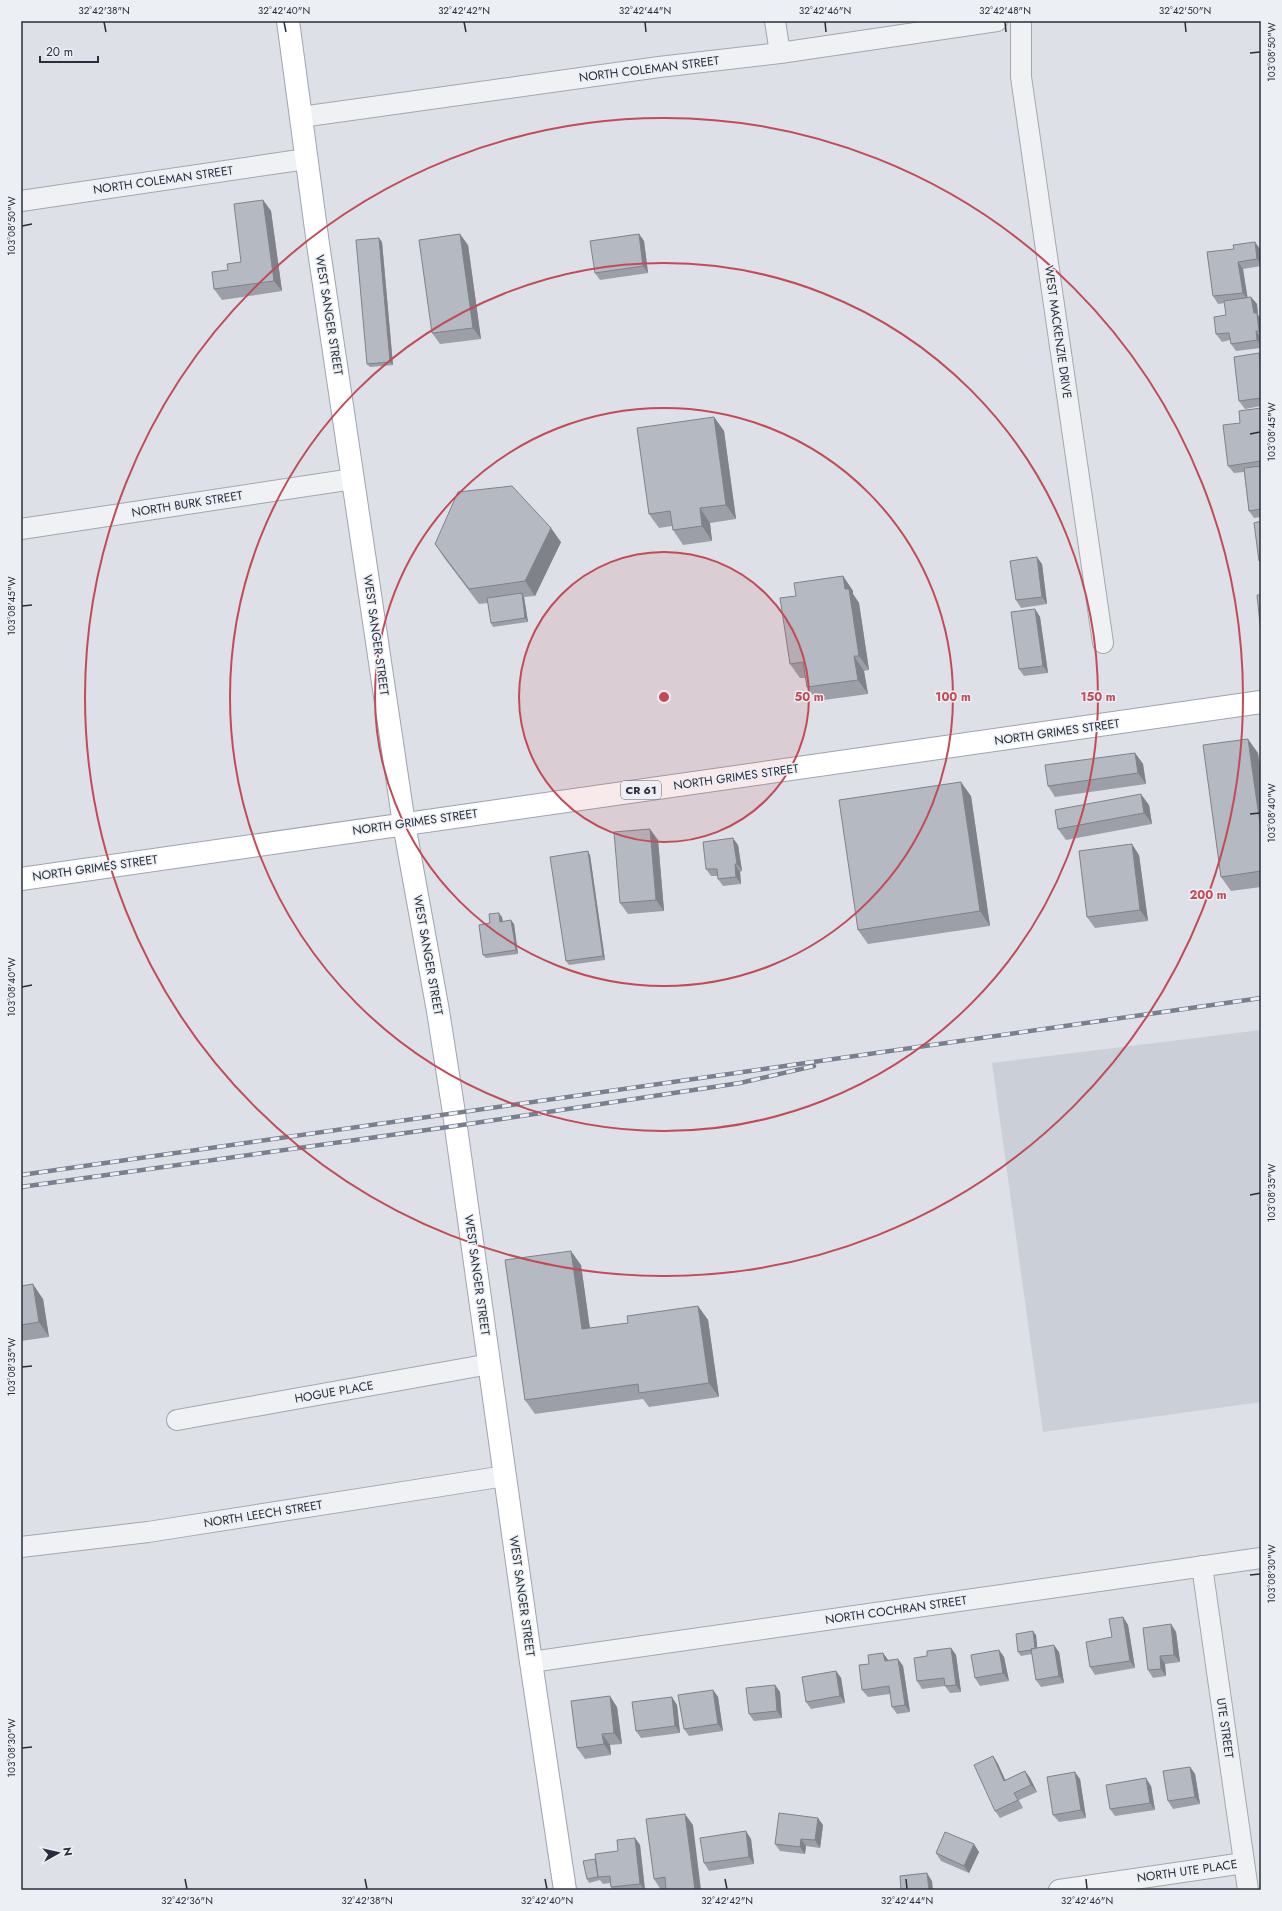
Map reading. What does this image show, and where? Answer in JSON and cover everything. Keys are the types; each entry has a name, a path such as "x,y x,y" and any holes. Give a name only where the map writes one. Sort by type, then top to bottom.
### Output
{"main road":[{"name":"WEST SANGER STREET","path":"288,21 306,159 404,824 449,1078 490,1364 561,1889"},
{"name":"NORTH GRIMES STREET","path":"21,879 1261,702"}],"street":[{"path":"775,21 780,53"},
{"name":"NORTH COLEMAN STREET","path":"301,117 659,67 780,53 997,21"},
{"name":"WEST MACKENZIE DRIVE","path":"1021,21 1021,77 1104,643"},
{"name":"NORTH COLEMAN STREET","path":"21,202 306,159"},
{"name":"NORTH BURK STREET","path":"21,529 353,479"},
{"name":"HOGUE PLACE","path":"178,1420 490,1364"},
{"name":"NORTH LEECH STREET","path":"21,1547 148,1532 505,1476"},
{"name":"NORTH COCHRAN STREET","path":"531,1662 1261,1558"},
{"name":"UTE STREET","path":"1202,1566 1248,1890"},
{"name":"NORTH UTE PLACE","path":"1059,1890 1244,1863"}],"shaded area":[{"path":"1261,1030 1261,1402 1043,1432 992,1063"}],"building":[{"path":"263,200 274,281 214,289 212,272 228,270 227,264 241,262 234,204"},
{"path":"460,234 473,328 432,333 419,240"},
{"path":"639,234 643,266 595,273 590,241"},
{"path":"379,238 390,362 367,364 356,240"},
{"path":"1255,242 1257,259 1238,262 1243,293 1213,296 1207,252 1234,249 1233,245"},
{"path":"1251,297 1254,313 1257,313 1259,331 1256,331 1257,340 1231,344 1229,333 1216,334 1214,317 1226,315 1224,301"},
{"path":"1259,353 1261,369 1261,398 1239,401 1234,357"},
{"path":"1261,408 1261,461 1228,466 1223,425 1240,423 1239,411"},
{"path":"714,417 726,505 700,508 702,526 673,530 670,511 649,514 637,428"},
{"path":"1261,466 1261,509 1249,511 1244,468"},
{"path":"512,486 551,528 525,581 469,589 435,544 458,492"},
{"path":"1261,521 1261,561 1259,561 1254,523"},
{"path":"1037,557 1042,597 1016,600 1010,561"},
{"path":"843,576 845,589 849,589 859,656 854,656 858,680 807,687 803,662 790,664 780,598 796,596 794,583"},
{"path":"522,593 525,618 491,623 487,598"},
{"path":"1257,595 1261,595 1261,633"},
{"path":"1035,609 1043,666 1019,669 1011,612"},
{"path":"1248,739 1261,831 1261,871 1221,877 1203,745"},
{"path":"1135,753 1138,773 1048,786 1045,765"},
{"path":"961,782 980,911 858,930 839,800"},
{"path":"1141,794 1144,813 1058,829 1055,810"},
{"path":"650,829 656,900 620,903 614,832"},
{"path":"733,838 737,864 735,864 736,877 718,879 717,869 706,869 703,842"},
{"path":"1132,844 1140,910 1087,917 1079,851"},
{"path":"588,851 603,956 566,961 550,857"},
{"path":"499,913 500,922 511,920 516,950 483,955 479,925 490,923 489,914"},
{"path":"571,1251 582,1329 628,1323 627,1316 698,1306 709,1383 639,1393 638,1384 525,1400 505,1260"},
{"path":"33,1284 39,1322 21,1325 21,1286"},
{"path":"1123,1617 1130,1661 1090,1667 1086,1642 1112,1637 1109,1619"},
{"path":"1171,1624 1174,1655 1160,1656 1161,1669 1148,1670 1143,1628"},
{"path":"1033,1631 1035,1648 1018,1652 1016,1634"},
{"path":"1054,1645 1059,1676 1036,1680 1031,1649"},
{"path":"951,1648 956,1685 945,1686 944,1678 917,1681 914,1658 927,1656 927,1651"},
{"path":"999,1650 1003,1673 975,1678 971,1655"},
{"path":"883,1653 885,1661 898,1659 905,1705 892,1707 889,1686 862,1690 859,1665 869,1664 868,1655"},
{"path":"836,1671 840,1696 806,1702 802,1677"},
{"path":"775,1685 777,1711 749,1714 746,1688"},
{"path":"713,1690 718,1724 684,1729 678,1695"},
{"path":"610,1696 614,1733 602,1734 604,1744 577,1748 571,1701"},
{"path":"672,1697 675,1726 636,1731 632,1702"},
{"path":"993,1756 1004,1781 1025,1771 1031,1785 1014,1793 1018,1800 995,1811 974,1765"},
{"path":"1190,1767 1195,1797 1168,1801 1163,1771"},
{"path":"1075,1772 1081,1810 1053,1815 1047,1777"},
{"path":"1146,1778 1150,1803 1110,1809 1106,1785"},
{"path":"779,1813 818,1818 815,1840 801,1839 800,1847 775,1844"},
{"path":"685,1814 695,1890 666,1890 665,1877 654,1879 646,1819"},
{"path":"746,1831 749,1857 704,1863 700,1838"},
{"path":"945,1832 974,1844 964,1866 936,1853"},
{"path":"635,1838 640,1884 611,1887 610,1876 598,1877 595,1854 618,1851 617,1840"},
{"path":"595,1859 598,1877 587,1879 583,1861"},
{"path":"927,1873 929,1890 901,1890 900,1876"}],"railway":[{"path":"21,1175 1261,998"},
{"path":"21,1187 455,1126 740,1083 814,1066"}]}
